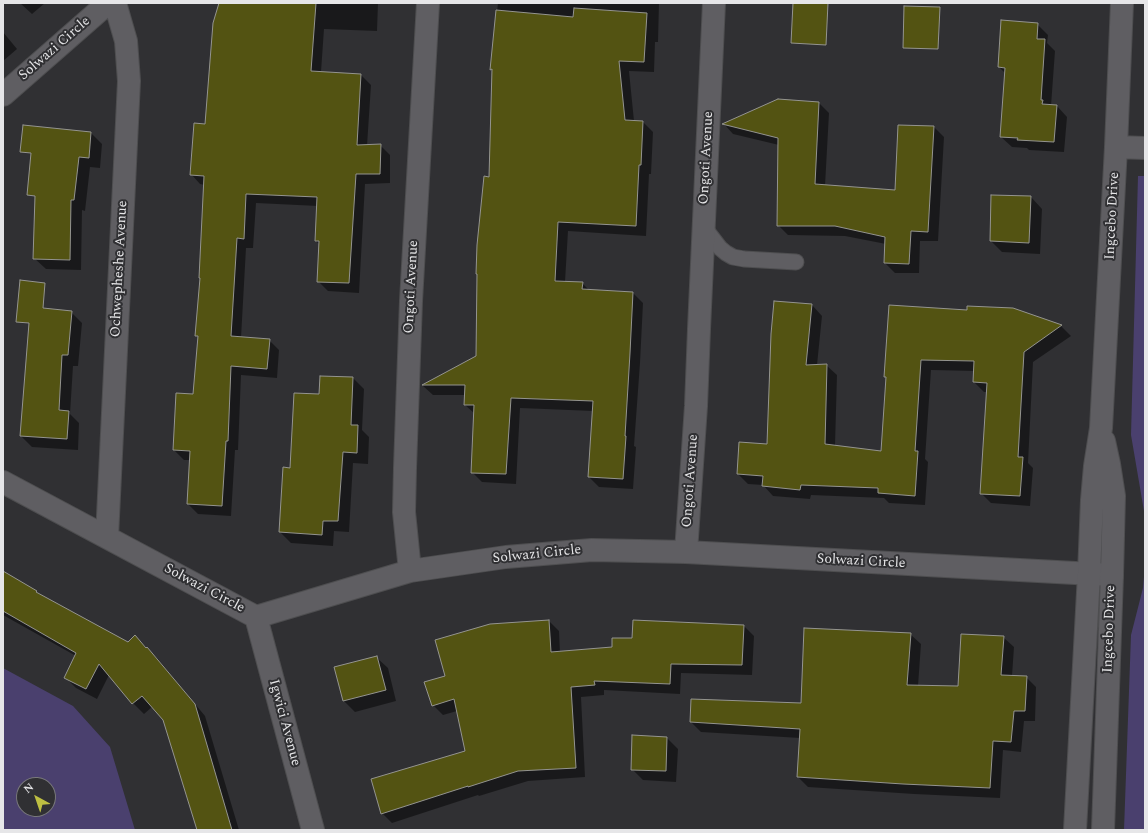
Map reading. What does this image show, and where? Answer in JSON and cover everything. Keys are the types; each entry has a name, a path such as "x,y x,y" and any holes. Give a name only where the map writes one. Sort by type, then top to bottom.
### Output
{"street":[{"name":"Solwazi Circle","path":"3,95 108,3"},
{"name":"Ochwepheshe Avenue","path":"108,537 129,81 126,41 115,3"},
{"name":"Ongoti Avenue","path":"410,571 404,512 405,460 411,293 428,3"},
{"name":"Ongoti Avenue","path":"686,552 696,406 698,329 714,3"},
{"name":"Ingcebo Drive","path":"1075,830 1093,494 1095,466 1101,428 1122,3"},
{"path":"1116,147 1145,148"},
{"name":"Ingcebo Drive","path":"1101,428 1110,464 1114,496 1103,830"},
{"name":"Solwazi Circle","path":"3,482 256,617 410,571 506,557 592,550 686,552 1112,575"},
{"name":"Igwici Avenue","path":"256,617 313,830"}],"lane":[{"path":"703,226 720,248 733,257 796,262"}],"shaded area":[{"path":"1138,176 1145,176 1145,517 1131,435"},
{"path":"1145,565 1145,830 1124,830 1131,635 1143,588"},
{"path":"3,668 73,706 110,747 135,830 3,830"}],"building":[{"path":"219,3 316,3 311,71 361,74 357,145 381,144 380,174 356,174 349,283 317,282 319,241 315,241 317,197 246,194 244,239 237,238 231,336 270,339 267,369 231,366 228,441 226,441 222,506 187,504 190,451 173,450 176,393 193,394 198,336 195,336 200,278 204,176 190,175 194,123 205,124 213,23"},
{"path":"793,3 828,3 826,45 791,43"},
{"path":"904,6 940,7 938,49 903,48"},
{"path":"574,8 647,13 644,62 619,61 625,120 643,121 636,226 558,222 555,281 583,282 582,289 633,292 623,479 588,477 593,401 511,398 506,474 471,473 474,405 464,405 465,385 422,385 476,356 477,245 484,176 489,177 492,69 490,70 496,10 573,17"},
{"path":"1001,20 1038,23 1037,39 1045,39 1041,100 1043,100 1042,104 1057,105 1054,142 1017,140 1018,138 1000,137 1005,68 998,67"},
{"path":"778,99 819,102 815,184 895,190 898,125 934,126 928,232 911,231 909,264 884,263 885,237 835,226 777,226 778,138 722,124"},
{"path":"23,125 91,132 89,158 79,157 74,200 71,200 70,260 33,259 35,196 27,195 31,153 20,152"},
{"path":"991,195 1031,196 1029,243 990,241"},
{"path":"20,280 45,283 43,308 72,311 68,355 62,355 59,410 69,411 67,439 20,436 29,323 16,322"},
{"path":"774,301 812,304 806,365 827,364 825,444 881,451 889,305 967,310 967,306 1013,308 1062,325 1024,352 1018,457 1023,457 1020,496 980,494 987,383 973,382 974,361 921,360 915,451 918,451 915,496 878,493 878,488 801,485 800,490 762,486 763,476 737,474 739,442 767,444 771,334"},
{"path":"320,376 353,377 351,425 358,425 357,453 343,452 338,521 323,521 322,535 279,532 283,467 290,468 294,393 319,394"},
{"path":"3,571 37,591 36,592 128,642 135,635 146,648 147,647 195,704 232,830 197,830 163,720 142,696 132,704 99,664 86,689 64,678 76,653 3,611"},
{"path":"549,620 551,652 612,647 612,638 632,638 633,620 744,625 742,665 671,664 670,684 594,681 595,685 571,687 576,768 518,771 381,814 371,779 465,751 454,699 432,706 424,682 445,676 435,640 490,624"},
{"path":"804,628 911,633 907,685 958,686 961,634 1004,636 1001,675 1027,676 1025,711 1014,711 1011,742 993,741 990,788 797,777 800,729 690,722 691,699 801,703"},
{"path":"377,656 386,690 343,701 334,667"},
{"path":"632,735 667,737 666,771 631,770"}]}
